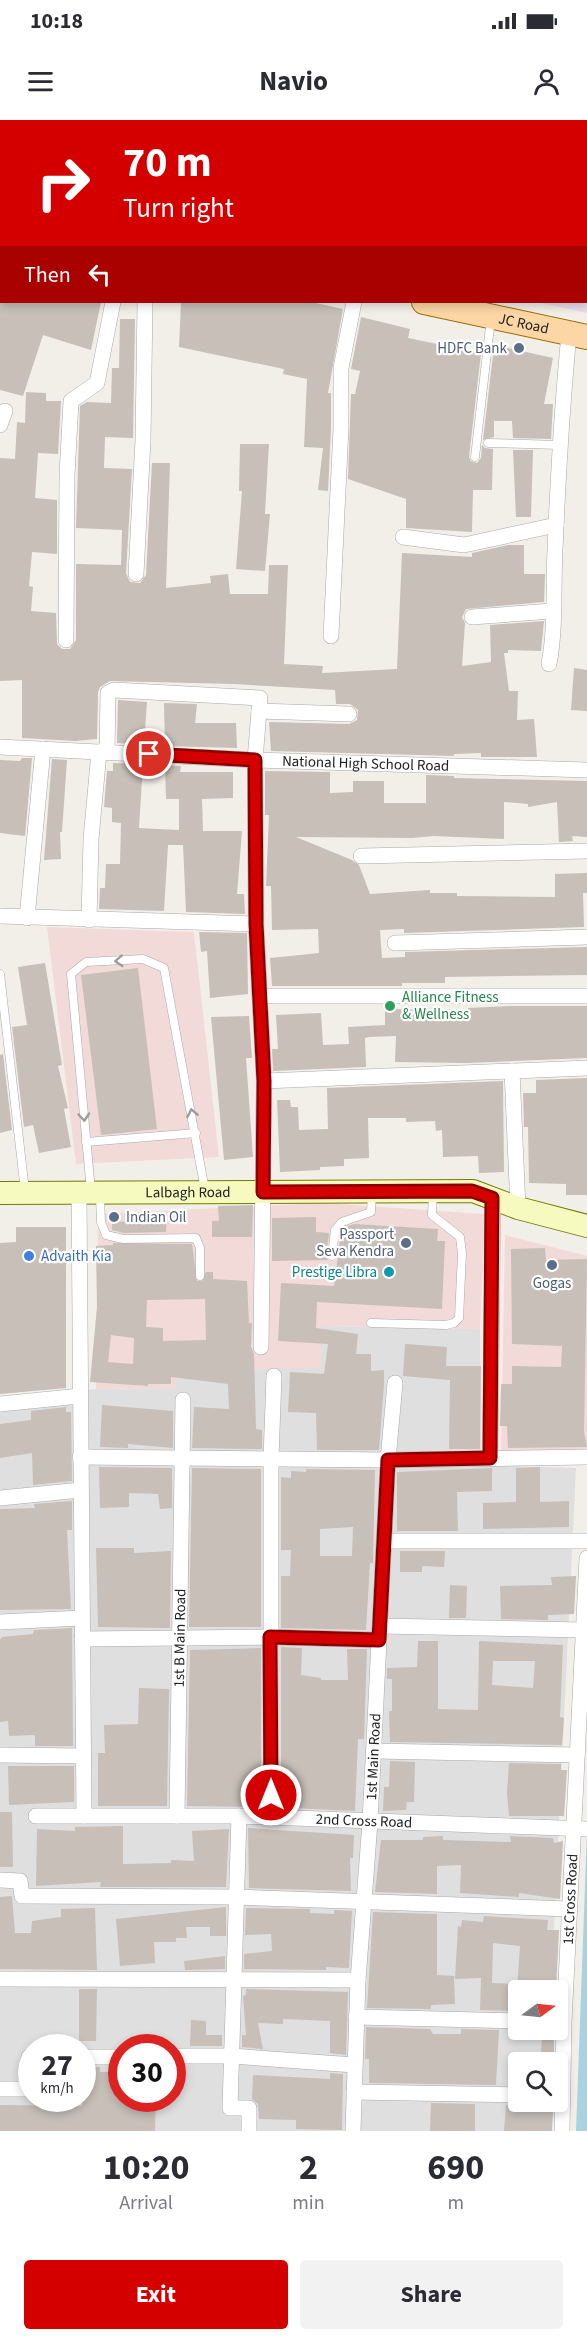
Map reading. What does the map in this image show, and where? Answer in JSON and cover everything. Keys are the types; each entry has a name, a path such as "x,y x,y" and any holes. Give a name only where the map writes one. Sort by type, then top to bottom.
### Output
{"main road":[{"name":"JC Road","path":"428,303 582,337"},
{"name":"Lalbagh Road","path":"0,1193 90,1195 205,1191 472,1191 518,1208 587,1226"}],"street":[{"path":"66,640 67,475 71,401 97,383 113,303"},
{"path":"136,574 143,440 145,303"},
{"path":"331,636 341,428 341,368 354,303"},
{"path":"549,664 553,643 552,611 560,445 582,337"},
{"path":"403,537 464,545 556,525"},
{"path":"472,616 552,611"},
{"path":"89,920 91,839 103,752 108,693 114,690 260,698 255,760 256,924 264,1081 261,1347"},
{"path":"259,711 349,714"},
{"name":"National High School Road","path":"0,747 255,760 587,770"},
{"path":"27,918 43,749"},
{"path":"361,856 587,851"},
{"path":"0,916 256,924"},
{"path":"395,944 587,938"},
{"path":"261,996 587,996"},
{"path":"264,1081 587,1068"},
{"path":"512,1071 518,1208"},
{"path":"84,1816 80,1396 90,1195"},
{"path":"490,1458 492,1198"},
{"path":"271,1818 270,1637 274,1376"},
{"name":"1st Main Road","path":"352,2131 358,1980 375,1751 388,1460 395,1383"},
{"path":"0,1404 80,1396"},
{"name":"1st B Main Road","path":"177,1816 183,1400"},
{"path":"80,1457 388,1460 587,1457"},
{"path":"0,1498 81,1491"},
{"path":"386,1541 587,1541"},
{"name":"1st Cross Road","path":"564,1980 570,1909 582,1829 577,1755 587,1558"},
{"path":"0,1622 81,1618"},
{"path":"82,1639 583,1630"},
{"path":"375,1751 577,1755"},
{"path":"0,1755 83,1755"},
{"name":"2nd Cross Road","path":"36,1816 239,1816 582,1829"},
{"path":"239,1816 230,2108 249,2108 249,2131"},
{"path":"0,1880 20,1881 22,1896 236,1897 365,1904 570,1909"},
{"path":"0,1979 358,1980"},
{"path":"356,2017 508,2021"},
{"path":"186,2056 231,2056 354,2065"},
{"path":"0,2089 18,2089"},
{"path":"354,2092 508,2095"},
{"name":"1st Cross Road","path":"561,2112 562,2131"}],"lane":[{"path":"475,457 491,317"},
{"path":"488,443 560,445"},
{"path":"200,1276 200,1248 196,1238 123,1239 106,1235 90,1195 71,974 86,962 143,959 164,968 205,1191"},
{"path":"0,974 26,1193"},
{"path":"86,1142 196,1133"},
{"path":"332,1256 335,1230 346,1219 371,1212 372,1191"},
{"path":"371,1323 446,1326 459,1318 462,1254 460,1237 432,1215 433,1191"}],"shaded area":[{"path":"541,303 587,303 587,313"},
{"path":"47,927 194,932 219,1157 76,1164"},
{"path":"323,1203 485,1214 480,1329 321,1326 321,1368 176,1370 176,1388 96,1389 98,1214"},
{"path":"505,1235 587,1256 587,1450 501,1453"},
{"path":"321,1326 480,1329 481,1465 576,1468 551,1980 508,1980 508,2040 548,2040 548,2052 508,2052 508,2112 545,2112 544,2131 0,2131 0,1400 96,1389 176,1388 176,1370 321,1367"}],"water":[{"path":"587,1831 587,2131 576,2131"}],"building":[{"path":"0,303 101,303 91,350 43,335 23,396 0,390"},
{"path":"181,303 316,303 343,309 328,393 331,393 331,428 328,491 318,490 323,448 304,447 307,379 283,374 284,369 179,347"},
{"path":"361,317 410,329 408,338 481,353 469,457 471,461 477,463 481,458 482,445 493,449 492,490 473,490 472,532 406,528 406,499 348,479 351,394 355,394 360,371 351,369"},
{"path":"120,319 135,319 133,438 105,437 104,468 132,469 126,573 130,582 140,583 146,575 152,463 170,463 166,588 211,583 210,576 228,574 230,594 268,594 269,565 288,565 284,664 323,666 322,673 397,669 402,553 472,557 472,553 508,545 524,545 524,574 545,574 544,602 466,609 462,617 465,623 462,666 491,662 490,625 544,621 541,651 508,650 508,653 504,653 509,691 518,691 517,720 534,719 537,757 481,757 481,753 454,754 454,756 271,751 269,722 349,724 357,720 358,710 350,704 336,704 335,690 234,684 110,681 100,687 98,692 97,739 75,741 22,738 22,680 0,681 0,458 15,459 17,422 25,423 26,392 46,393 46,401 61,401 58,454 38,453 35,498 57,500 57,554 32,552 29,586 33,587 31,611 56,613 57,644 62,649 70,649 76,640 76,564 121,565 122,530 76,528 80,406 87,402 111,403 112,368 119,368"},
{"path":"499,346 553,358 544,404 553,404 551,439 513,438 512,421 494,421 494,437 483,440 493,355 497,356"},
{"path":"240,444 269,444 265,514 270,514 265,571 236,569 242,491 239,491"},
{"path":"513,450 533,450 531,517 516,517"},
{"path":"574,668 587,670 587,711 571,710"},
{"path":"118,700 147,702 144,745 117,743"},
{"path":"164,703 197,704 195,723 236,723 237,748 165,746"},
{"path":"22,758 32,758 25,836 0,833 0,760 20,761"},
{"path":"52,759 67,760 62,832 60,832 61,859 44,860"},
{"path":"113,763 143,764 139,828 179,830 179,799 166,799 165,765 181,766 180,772 233,772 233,798 202,799 203,831 242,831 237,894 244,894 245,914 186,912 183,845 168,845 164,911 99,909 100,888 105,888 106,864 120,864 121,823 112,822 112,808 104,807 107,771 113,771"},
{"path":"265,771 330,772 330,793 353,792 353,781 384,781 384,803 426,803 426,775 454,776 454,778 587,781 587,837 572,836 573,841 559,842 557,802 528,807 528,804 504,802 504,839 434,836 412,838 296,837 359,865 370,894 430,890 430,893 457,893 457,896 555,897 555,874 587,873 587,893 583,893 584,927 404,933 404,929 380,930 382,958 405,957 405,952 587,947 587,975 445,977 445,983 402,983 402,986 272,986 270,958 319,953 318,929 272,930 271,886 266,886 269,815 265,815"},
{"path":"199,932 247,933 248,994 210,998 207,951 201,952"},
{"path":"45,963 62,1065 58,1066 68,1108 64,1109 71,1147 39,1153 33,1125 24,1127 12,1027 27,1025 18,967"},
{"path":"138,968 157,1129 101,1135 81,975"},
{"path":"587,1006 587,1058 467,1063 395,1062 396,1036 370,1037 365,1038 366,1067 273,1071 272,1049 278,1049 276,1015 321,1013 323,1045 349,1044 348,1027 385,1025 385,1009 468,1010 468,1008"},
{"path":"249,1016 252,1058 246,1058 253,1157 224,1160 211,1017"},
{"path":"3,1054 12,1130 0,1133 0,1055"},
{"path":"587,1078 587,1195 566,1195 566,1184 529,1183 528,1127 524,1127 523,1093 536,1093 536,1080"},
{"path":"503,1081 504,1172 479,1173 478,1156 443,1157 442,1130 436,1131 435,1121 406,1122 406,1118 368,1118 369,1158 344,1159 344,1166 320,1167 320,1170 280,1172 277,1100 290,1100 291,1107 298,1107 299,1130 328,1129 327,1088"},
{"path":"253,1205 252,1237 212,1237 212,1221 219,1221 218,1206"},
{"path":"148,1215 167,1215 166,1232 124,1233 112,1230 112,1222 148,1221"},
{"path":"316,1217 316,1232 329,1233 326,1255 328,1260 272,1261 272,1218"},
{"path":"354,1224 438,1229 437,1241 445,1241 442,1309 317,1302 316,1328 358,1334 356,1354 371,1354 371,1371 384,1370 384,1384 379,1450 317,1450 316,1413 288,1412 290,1372 324,1374 328,1344 278,1341 281,1283 334,1286 341,1233 347,1233 348,1226"},
{"path":"16,1227 66,1227 66,1388 0,1394 0,1243 16,1242"},
{"path":"113,1243 192,1244 197,1281 202,1281 206,1272 213,1272 213,1279 247,1281 249,1323 252,1323 251,1347 254,1354 256,1429 262,1430 262,1449 192,1448 194,1407 229,1409 228,1384 171,1377 171,1384 148,1384 148,1386 90,1382 97,1307 96,1246 113,1245","holes":["205,1299 206,1340 163,1341 163,1328 146,1327 147,1300","111,1335 134,1338 133,1364 108,1362"]},
{"path":"545,1248 546,1260 587,1259 584,1432 587,1447 508,1448 507,1426 500,1426 501,1384 512,1384 512,1366 561,1367 562,1346 512,1344 511,1249"},
{"path":"405,1344 447,1347 446,1366 481,1366 480,1449 449,1449 450,1380 403,1376"},
{"path":"102,1405 173,1411 173,1448 128,1444 128,1448 100,1447"},
{"path":"66,1407 66,1412 71,1412 72,1481 33,1485 32,1453 0,1458 0,1424 31,1420 31,1411"},
{"path":"99,1467 172,1468 172,1508 160,1509 158,1494 129,1493 129,1507 100,1508"},
{"path":"540,1467 540,1502 569,1501 569,1527 483,1529 483,1503 516,1502 516,1468"},
{"path":"192,1468 261,1469 261,1627 189,1627"},
{"path":"492,1468 492,1491 457,1492 458,1531 397,1531 397,1472"},
{"path":"306,1469 375,1470 373,1563 370,1563 366,1630 281,1628 281,1576 290,1576 291,1550 281,1550 281,1477 291,1478 291,1471 306,1472","holes":["353,1527 352,1556 320,1556 320,1529"]},
{"path":"72,1501 72,1530 67,1530 71,1609 0,1610 0,1509 35,1508 34,1504"},
{"path":"96,1548 134,1548 134,1553 171,1551 170,1628 98,1627"},
{"path":"400,1551 445,1551 444,1567 422,1566 422,1572 400,1572"},
{"path":"576,1576 574,1614 548,1615 548,1620 501,1619 500,1586 552,1585 551,1577"},
{"path":"450,1585 467,1586 466,1618 449,1618"},
{"path":"72,1628 73,1746 35,1746 35,1735 9,1736 8,1721 0,1722 0,1640 2,1637 33,1634 34,1630"},
{"path":"418,1641 438,1641 438,1709 478,1710 479,1641 563,1645 560,1717 564,1718 562,1745 390,1742 389,1711 392,1711 392,1679 387,1679 387,1668 417,1667","holes":["493,1661 535,1661 533,1688 492,1685"]},
{"path":"281,1647 302,1648 301,1675 321,1678 321,1680 348,1680 347,1649 367,1649 364,1739 358,1739 355,1811 292,1808 291,1774 281,1774"},
{"path":"261,1648 261,1807 187,1806 190,1650"},
{"path":"139,1688 169,1689 167,1806 98,1806 98,1753 105,1753 104,1725 138,1724"},
{"path":"390,1761 415,1762 414,1802 407,1802 406,1810 383,1811 384,1787 389,1787"},
{"path":"509,1763 561,1764 561,1770 567,1770 564,1816 509,1816 507,1793"},
{"path":"8,1766 74,1766 74,1802 9,1805"},
{"path":"0,1812 12,1812 13,1867 0,1867"},
{"path":"123,1826 123,1864 171,1863 171,1860 194,1861 192,1831 229,1829 226,1887 100,1887 101,1882 36,1886 37,1829 75,1831 75,1827"},
{"path":"248,1828 354,1835 353,1858 350,1858 351,1891 249,1888"},
{"path":"443,1836 443,1840 511,1842 510,1836 553,1838 554,1843 563,1841 560,1899 519,1893 519,1897 460,1893 461,1865 437,1866 437,1894 375,1892 381,1840 423,1840 423,1837"},
{"path":"12,1896 15,1933 31,1933 32,1921 61,1917 61,1909 95,1908 97,1970 0,1969 0,1897"},
{"path":"226,1907 226,1936 210,1936 210,1927 186,1927 187,1938 176,1938 176,1942 154,1942 155,1963 120,1966 116,1919"},
{"path":"246,1908 310,1909 310,1913 334,1914 334,1910 352,1911 349,1968 244,1969 244,1954 272,1951 271,1934 245,1935"},
{"path":"373,1912 437,1914 437,1975 454,1976 455,2004 431,2005 431,2009 367,2008"},
{"path":"484,1916 548,1920 547,1930 559,1930 556,1980 518,1980 520,1946 493,1943 492,1983 508,1984 508,2011 480,2010 481,1978 455,1979 458,1926 461,1927 462,1920 483,1922"},
{"path":"225,1956 225,1969 185,1970 184,1961"},
{"path":"79,1989 97,1989 96,2041 96,2034 79,2034"},
{"path":"246,1989 348,1992 346,2055 330,2053 330,2021 283,2019 283,2024 258,2023 263,2049 242,2047 242,2035 246,2035 243,1996 246,1995"},
{"path":"191,2020 206,2021 206,2035 222,2035 222,2046 190,2046"},
{"path":"366,2027 430,2029 433,2034 461,2034 461,2029 499,2030 496,2085 369,2083 369,2059 365,2059"},
{"path":"542,2040 554,2040 554,2052 541,2052"},
{"path":"96,2067 100,2067 100,2072 108,2072 108,2112 156,2112 155,2131 0,2131 0,2105 18,2105 18,2112 96,2112"},
{"path":"330,2073 343,2074 342,2130 296,2129 296,2120 259,2119 258,2104 252,2099 253,2075 330,2079"},
{"path":"431,2103 475,2104 475,2131 430,2131"},
{"path":"506,2105 508,2105 508,2112 553,2112 552,2131 504,2131"}],"place":[{"name":"HDFC Bank","path":"519,348"},
{"name":"Alliance Fitness & Wellness","path":"390,1006"},
{"name":"Indian Oil","path":"114,1217"},
{"name":"Passport Seva Kendra","path":"406,1243"},
{"name":"Advaith Kia","path":"29,1256"},
{"name":"Gogas","path":"552,1265"},
{"name":"Prestige Libra","path":"389,1272"}],"route":[{"path":"149,754 255,760 256,924 264,1081 263,1192 472,1191 492,1198 490,1458 388,1460 386,1541 379,1640 270,1637 271,1795"}]}
